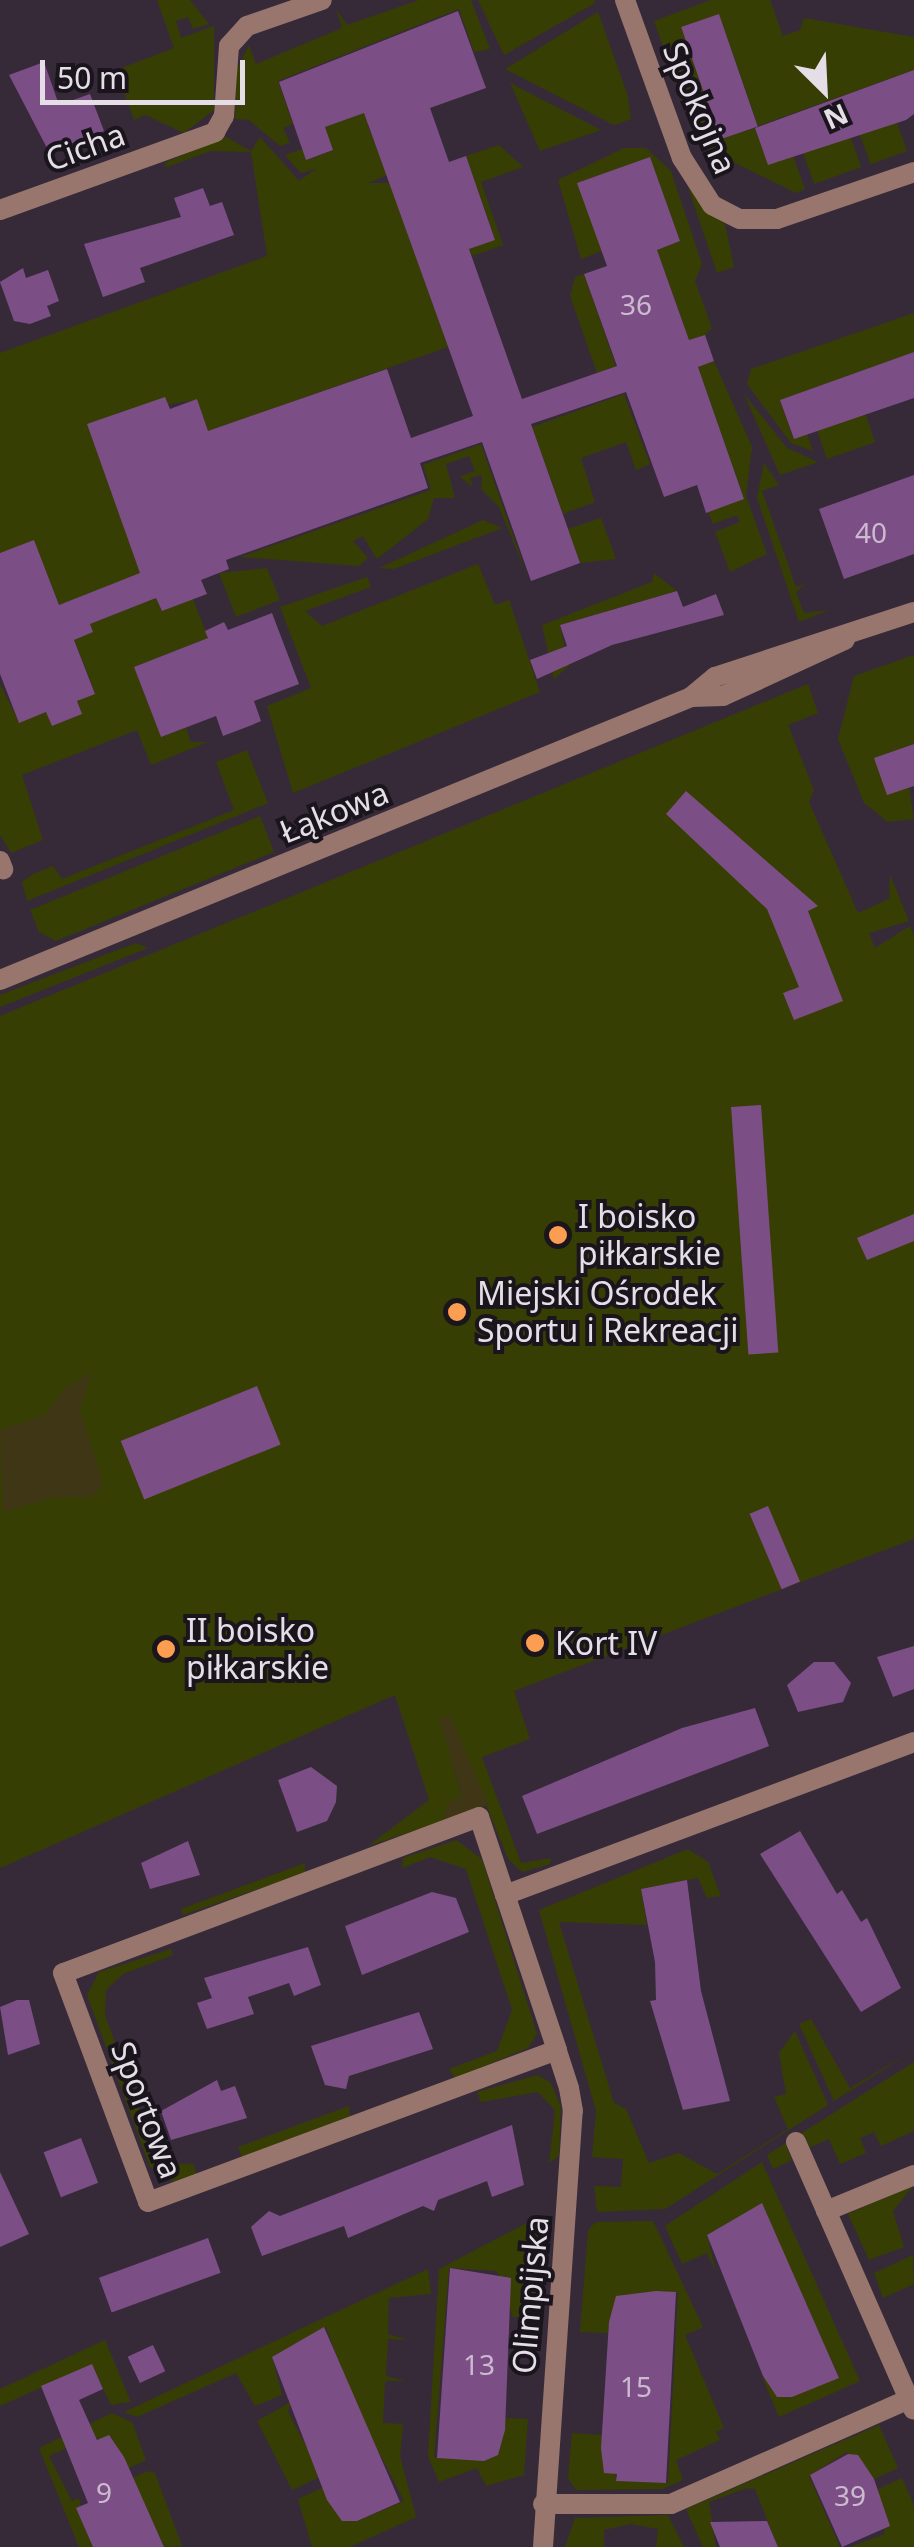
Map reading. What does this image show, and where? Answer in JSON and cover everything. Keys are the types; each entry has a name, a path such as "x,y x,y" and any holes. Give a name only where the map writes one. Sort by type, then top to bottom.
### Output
{"street":[{"name":"Cicha","path":"0,210 215,132 225,101 229,46 246,26 322,0"},
{"name":"Spokojna","path":"624,0 682,158 712,206 740,219 777,220 914,172"},
{"name":"Łąkowa","path":"0,980 690,697 723,696 806,664 856,634 914,612"},
{"path":"505,1895 914,1742"},
{"name":"Sportowa","path":"479,1818 556,2050 148,2202 63,1973 479,1818"},
{"name":"Olimpijska","path":"543,2547 543,2504 573,2132 556,2050"},
{"path":"543,2504 671,2504 912,2405 796,2142"},
{"path":"826,2211 914,2175"}],"green space":[{"path":"157,0 190,0 209,24 193,29 188,17 176,21 181,38 214,26 214,110 184,133 145,115 134,120 116,70 174,48"},
{"path":"419,0 471,0 490,49 474,52 459,9 278,81 293,124 283,128 290,143 280,146 249,120 235,119 236,71 249,45 256,64 342,28 336,9 347,25"},
{"path":"478,0 594,0 595,3 504,55"},
{"path":"711,0 770,0 783,36 800,30 804,18 914,37 914,70 758,126 719,14 682,27 686,41 664,49 654,21"},
{"path":"598,12 628,96 631,119 614,125 505,69"},
{"path":"690,51 708,104 686,112 667,59"},
{"path":"510,83 601,130 540,151"},
{"path":"377,108 368,126 387,175 368,183 390,183 448,347 208,431 197,400 118,412 141,573 59,605 34,541 0,553 0,353 267,256 251,152 211,151 164,168 166,162 226,137 251,151 260,137 299,181 316,169 301,173 285,155 302,149 307,160 332,151 325,127"},
{"path":"712,116 720,139 755,128 768,164 793,156 805,189 796,193 698,145 691,124"},
{"path":"896,120 907,151 871,164 859,133"},
{"path":"850,136 861,167 814,184 803,153"},
{"path":"499,145 523,167 481,182 503,245 472,256 469,249 495,239 466,156"},
{"path":"624,148 646,148 671,171 702,264 695,281 712,328 705,335 689,340 657,250 680,241 650,158 578,183 602,251 581,259 558,180"},
{"path":"688,187 725,224 734,267 717,273"},
{"path":"584,274 616,366 597,373 570,296 575,277"},
{"path":"914,313 914,352 780,400 793,438 807,434 813,451 791,443 747,384 751,369"},
{"path":"714,361 752,447 746,496 767,554 730,572 715,532 740,522 737,515 713,524 708,512 744,499 698,367"},
{"path":"624,394 650,464 636,470 626,442 581,458 595,502 563,514 532,427"},
{"path":"744,394 787,448 818,462 780,475"},
{"path":"865,413 875,442 827,459 817,430"},
{"path":"481,444 528,578 499,507 481,489 482,475 470,478 473,487 460,477 475,471 469,456 446,464 455,498 434,498 428,519 377,559 363,536 353,541 368,558 359,566 240,557 431,490 423,465"},
{"path":"764,463 779,485 762,491 796,587 805,584 796,592 804,613 829,610 799,622 757,498"},
{"path":"601,518 616,559 580,563 568,529"},
{"path":"483,520 502,528 394,569 379,568"},
{"path":"478,564 495,605 509,600 540,692 293,793 267,706 311,688 280,607 367,577 371,587 305,611 322,626"},
{"path":"267,568 280,600 236,617 219,573"},
{"path":"654,573 677,591 560,625 569,666 554,679 542,625 652,582"},
{"path":"156,598 162,611 193,599 208,638 134,667 161,737 186,728 191,742 208,742 151,765 137,730 22,775 43,840 11,853 0,835 0,684 19,722 46,712 52,726 81,714 77,701 95,693 71,631 84,636 93,632 90,624"},
{"path":"914,655 914,744 874,758 909,787 914,819 888,822 864,803 838,739 854,676"},
{"name":"Miejski Ośrodek Sportu i Rekreacji","path":"808,684 818,713 788,725 814,790 809,802 858,913 889,899 890,875 909,921 869,933 875,948 910,926 914,935 914,1539 514,1691 530,1739 482,1757 521,1863 551,1858 550,1864 522,1872 508,1859 450,1715 440,1720 462,1797 444,1821 368,1846 429,1800 395,1695 0,1868 0,1016"},
{"path":"247,750 268,803 27,901 22,882 33,874 53,866 62,879 234,810 216,762"},
{"path":"260,816 274,852 56,941 39,932 30,910"},
{"path":"136,943 148,948 0,1007 0,995"},
{"path":"456,1840 482,1859 537,2034 528,2048 455,2078 449,2069 497,2051 512,2010 466,1869 430,1857 402,1868 403,1858"},
{"path":"688,1849 708,1862 721,1896 707,1898 698,1878 641,1889 647,1925 559,1922 614,2103 626,2109 649,2163 679,2153 717,2174 788,2129 774,2097 786,2094 779,2053 795,2031 828,2105 665,2209 597,2212 594,2186 621,2187 623,2159 592,2157 596,2111 539,1910"},
{"path":"305,1863 305,1873 183,1915 181,1909"},
{"path":"171,1949 173,1955 123,1974 106,1990 105,2015 152,2144 169,2163 194,2164 196,2175 174,2182 150,2167 87,1995 99,1972"},
{"path":"811,2019 850,2088 914,2050 834,2101 799,2024"},
{"path":"914,2062 914,2131 881,2146 874,2132 860,2138 866,2153 840,2164 829,2139 810,2147 804,2135 786,2146 792,2160 773,2169 767,2155"},
{"path":"538,2075 551,2083 561,2107 559,2156 549,2163 555,2110 538,2092 481,2102 477,2092"},
{"path":"349,2106 350,2116 242,2158 238,2147"},
{"path":"762,2162 860,2381 779,2417 762,2377 792,2397 839,2377 761,2204 707,2235 716,2272 707,2253 682,2264 665,2226"},
{"path":"914,2185 893,2211 904,2247 869,2260 848,2214"},
{"path":"536,2218 544,2219 536,2317 513,2317 497,2271 449,2268 434,2457 498,2455 506,2418 528,2419 524,2475 486,2486 477,2468 439,2482 428,2456 439,2269"},
{"path":"653,2221 703,2327 685,2335 724,2428 716,2432 720,2440 676,2460 683,2480 662,2489 576,2490 568,2478 572,2433 602,2435 617,2481 668,2483 678,2293 656,2291 609,2333 580,2332 588,2230 596,2222"},
{"path":"913,2255 914,2284 883,2298 874,2273"},
{"path":"428,2269 431,2294 389,2298 388,2334 408,2340 388,2339 386,2376 405,2381 385,2381 383,2423 403,2424 400,2456 416,2517 350,2547 312,2547 298,2499 322,2488 358,2521 404,2501 380,2454 373,2457 326,2327 272,2357 282,2395 255,2406 236,2373 137,2417 124,2412"},
{"path":"105,2340 131,2402 111,2405 92,2365 0,2406 0,2389"},
{"path":"291,2402 288,2412 322,2476 292,2490 257,2421"},
{"path":"112,2413 132,2422 146,2460 129,2468 94,2435 49,2456 72,2501 79,2498 85,2529 108,2547 79,2547 39,2448"},
{"path":"879,2425 898,2468 870,2481 847,2452 809,2476 840,2547 778,2547 755,2489 747,2488 709,2502 716,2547 703,2547 686,2509"},
{"path":"148,2471 155,2473 182,2546 158,2547 163,2543 129,2480"},
{"path":"902,2478 914,2505 914,2547 850,2547 885,2534 878,2489"},
{"path":"668,2515 684,2547 656,2547 658,2529 630,2524 604,2530 604,2547 565,2547 575,2518"}],"sand":[{"path":"92,1372 80,1410 103,1484 92,1497 55,1497 3,1512 0,1430 47,1414 65,1388"},
{"path":"450,1715 488,1805 444,1821 447,1803 462,1796 439,1719"}],"building":[{"path":"458,11 486,88 430,108 449,162 466,156 495,240 469,249 522,399 617,366 584,274 607,266 577,183 650,157 680,241 657,250 689,340 705,335 714,361 698,367 744,499 706,513 697,485 664,497 626,392 531,424 580,563 531,581 482,442 420,463 428,488 226,560 229,569 201,580 207,594 162,611 156,598 90,624 93,632 74,640 95,694 77,701 82,714 52,726 46,712 19,723 0,674 0,553 34,540 59,605 140,573 87,424 165,397 170,409 197,399 208,431 387,369 411,438 473,416 364,113 325,127 333,150 306,160 279,82"},
{"path":"719,14 758,127 720,140 681,27"},
{"path":"44,62 59,105 90,94 104,131 49,152 9,75"},
{"path":"914,70 914,114 906,120 768,165 755,128"},
{"path":"203,188 210,206 222,202 234,235 140,268 145,282 103,297 84,244 181,217 174,198"},
{"path":"23,268 26,278 48,270 59,301 47,306 51,316 30,324 14,321 0,282"},
{"path":"914,352 914,398 794,439 780,400"},
{"path":"914,475 914,554 844,579 819,509"},
{"path":"677,591 683,607 716,594 724,615 612,645 537,679 530,660 567,646 560,625"},
{"path":"272,613 299,684 254,701 261,721 252,725 223,736 216,716 161,737 134,667 208,638 205,631 224,622 228,630"},
{"path":"914,744 914,786 887,795 874,758"},
{"path":"686,791 818,906 808,911 843,1001 794,1020 783,993 799,987 767,909 666,814"},
{"path":"761,1105 778,1352 748,1354 731,1107"},
{"path":"914,1214 914,1241 867,1260 857,1238"},
{"path":"257,1386 281,1444 144,1499 121,1441"},
{"path":"768,1506 800,1581 782,1589 750,1514"},
{"path":"914,1646 914,1689 893,1697 877,1657"},
{"path":"814,1662 834,1662 851,1683 843,1702 798,1712 787,1685"},
{"path":"755,1708 769,1746 537,1834 522,1796 682,1728"},
{"path":"311,1767 337,1786 336,1802 327,1821 297,1832 278,1780"},
{"path":"800,1831 837,1894 842,1890 861,1922 867,1918 901,1988 861,2012 760,1854"},
{"path":"188,1841 200,1875 150,1889 141,1863"},
{"path":"687,1880 701,1991 730,2101 683,2110 650,2001 656,2000 655,1962 641,1889"},
{"path":"432,1892 456,1898 469,1932 362,1975 345,1926"},
{"path":"308,1947 321,1985 294,1996 289,1983 248,1997 254,2014 207,2029 197,2003 212,1998 204,1978"},
{"path":"29,2000 40,2044 8,2055 0,2007"},
{"path":"419,2012 433,2049 349,2076 346,2089 325,2085 311,2046"},
{"path":"217,2080 221,2091 235,2086 247,2118 171,2140 161,2111"},
{"path":"512,2125 524,2185 492,2197 487,2181 438,2200 434,2211 423,2206 348,2238 344,2226 262,2256 251,2227 269,2211 280,2216"},
{"path":"81,2138 98,2183 61,2197 44,2152"},
{"path":"0,2172 29,2234 0,2247"},
{"path":"762,2203 839,2378 792,2397 777,2397 763,2376 707,2235"},
{"path":"208,2238 221,2273 112,2312 99,2278"},
{"path":"450,2268 511,2278 505,2430 498,2455 484,2461 437,2458"},
{"path":"676,2292 666,2483 616,2481 617,2474 604,2473 601,2448 609,2322 616,2296"},
{"path":"324,2327 400,2502 357,2521 342,2521 327,2500 272,2357"},
{"path":"153,2345 165,2371 140,2383 128,2357"},
{"path":"92,2364 103,2389 79,2400 97,2440 109,2435 124,2457 164,2547 93,2547 76,2508 88,2503 41,2386"},
{"path":"848,2454 858,2455 874,2479 890,2526 842,2547 810,2475"},
{"path":"767,2521 778,2547 720,2547 710,2522"}],"place":[{"name":"I boisko piłkarskie","path":"558,1235"},
{"name":"Miejski Ośrodek Sportu i Rekreacji","path":"457,1312"},
{"name":"Kort IV","path":"535,1643"},
{"name":"II boisko piłkarskie","path":"166,1649"}]}
